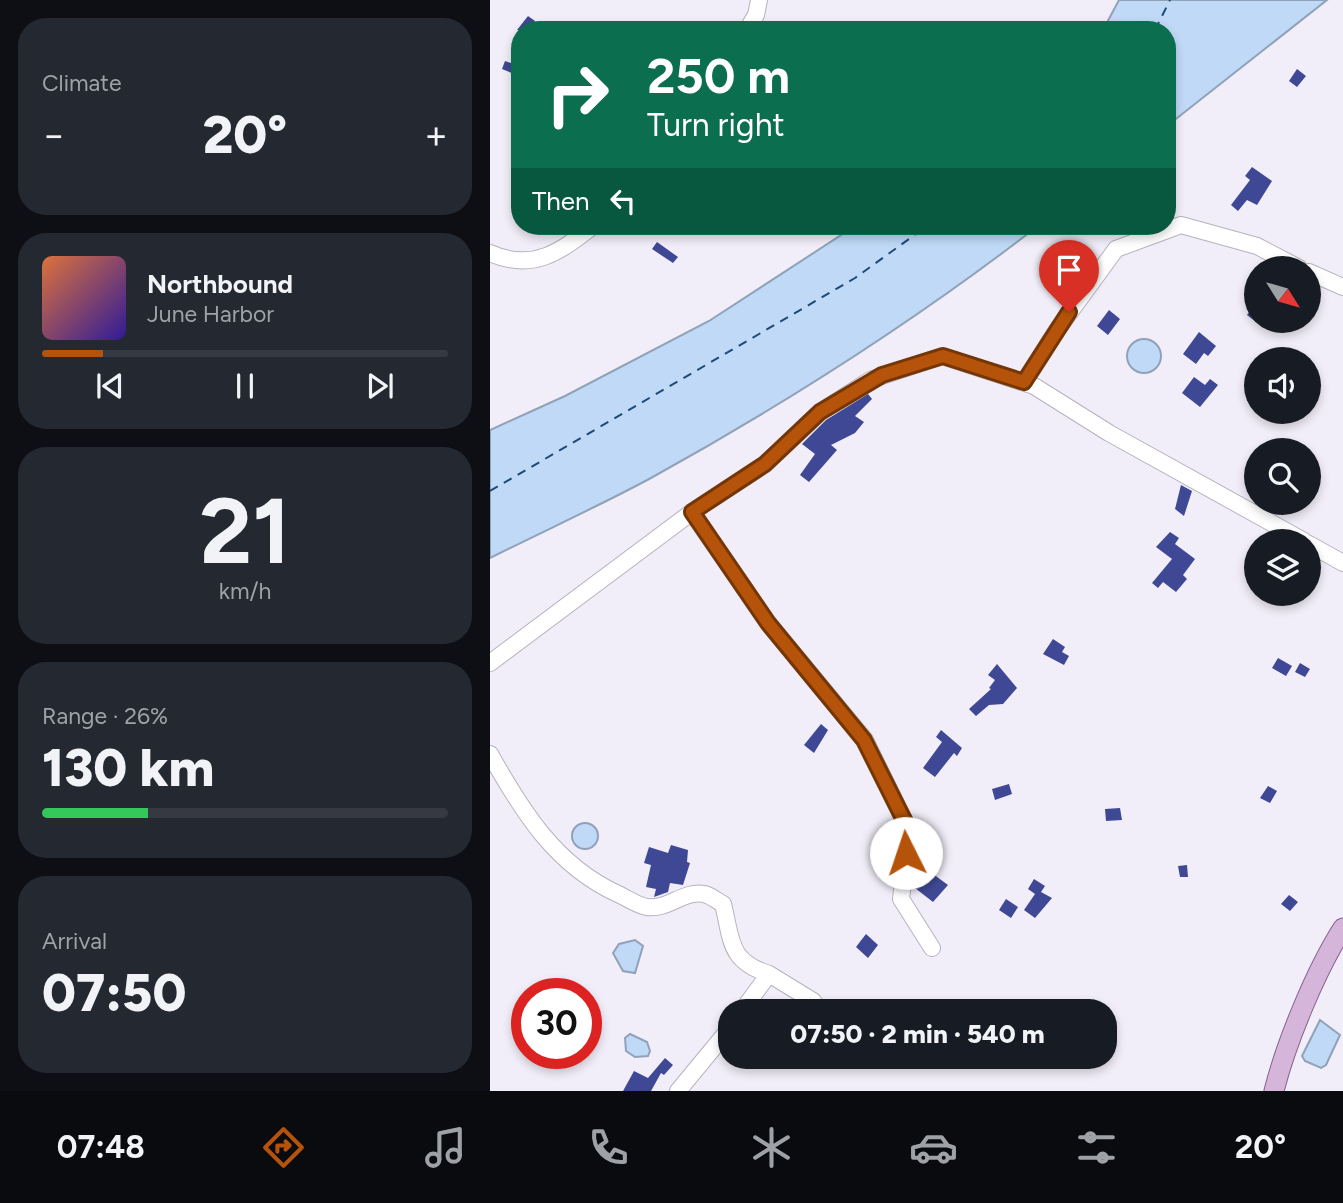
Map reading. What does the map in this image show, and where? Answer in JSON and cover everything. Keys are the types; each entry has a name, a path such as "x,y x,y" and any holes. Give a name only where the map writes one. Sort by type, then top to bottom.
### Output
{"main road":[{"path":"1274,1091 1281,1062 1300,1016 1343,928"}],"street":[{"path":"752,21 759,0"},
{"path":"1176,227 1181,225 1257,246 1276,256"},
{"path":"490,253 530,262 564,250 582,235"},
{"path":"1024,382 1057,330 1116,249 1154,235"},
{"path":"1321,278 1343,288"},
{"path":"490,663 692,512 765,464 820,412 882,375 943,356 1024,382 1283,529"},
{"path":"692,512 768,623 864,740 909,830 901,899 932,948"},
{"path":"1321,550 1343,562"},
{"path":"490,754 522,811 560,853 593,883 646,907 665,906 685,896 703,894 723,904 730,943 744,963 769,974 810,999"},
{"path":"751,999 769,974"},
{"path":"678,1091 718,1043"}],"water":[{"path":"1119,0 1327,0 1176,119 1176,21 1108,21"},
{"path":"841,235 1026,235 898,327 750,421 631,488 490,558 490,430 565,396 709,321"},
{"path":"1144,339 1156,344 1161,356 1156,368 1144,373 1132,368 1127,356 1132,344"},
{"path":"585,823 595,826 598,836 595,846 585,849 575,846 572,836 575,826"},
{"path":"635,940 643,946 635,973 623,971 613,953 619,944"},
{"path":"1320,1020 1340,1035 1326,1065 1321,1068 1305,1061 1302,1056"},
{"path":"630,1034 647,1042 650,1051 648,1056 635,1057 626,1051 625,1038"}],"building":[{"path":"505,61 511,63 511,73 502,69"},
{"path":"1297,69 1306,76 1297,87 1289,81"},
{"path":"1252,167 1272,181 1257,205 1247,200 1238,211 1231,205 1250,180 1245,176"},
{"path":"657,242 678,257 673,263 652,249"},
{"path":"1109,310 1120,319 1108,335 1097,326"},
{"path":"1199,332 1216,346 1208,356 1204,353 1196,364 1183,354"},
{"path":"1194,377 1205,385 1210,379 1218,385 1200,407 1182,393"},
{"path":"868,394 872,399 855,416 864,422 855,433 831,445 837,450 809,482 800,475 815,454 802,444 826,420"},
{"path":"1181,485 1192,491 1184,516 1175,509"},
{"path":"1170,532 1179,538 1175,544 1195,559 1183,575 1187,579 1176,592 1163,582 1158,588 1152,583 1172,559 1156,547"},
{"path":"1053,639 1065,647 1062,652 1069,656 1064,665 1043,654"},
{"path":"1278,658 1292,666 1286,676 1272,668"},
{"path":"1300,663 1310,669 1305,677 1295,672"},
{"path":"997,664 1017,688 1003,704 989,705 976,716 969,709 991,689 989,688 995,680 988,675"},
{"path":"821,724 828,730 814,753 804,745"},
{"path":"941,730 962,748 957,756 954,753 935,777 923,768 942,742 936,737"},
{"path":"1009,784 1012,794 995,800 992,789"},
{"path":"1268,786 1277,791 1270,803 1260,798"},
{"path":"1120,808 1122,820 1106,821 1105,809"},
{"path":"671,845 688,850 687,862 690,863 683,885 670,883 668,892 654,897 656,889 646,887 651,865 644,863 649,847 668,853"},
{"path":"1187,865 1188,877 1180,877 1178,866"},
{"path":"933,874 948,885 933,902 915,888 922,880 926,883"},
{"path":"1034,879 1045,886 1041,892 1052,898 1035,918 1024,910 1035,894 1028,889"},
{"path":"1289,895 1298,902 1290,911 1281,904"},
{"path":"1006,899 1018,907 1011,918 999,910"},
{"path":"866,934 878,945 868,958 856,947"},
{"path":"665,1058 673,1065 664,1075 661,1073 651,1091 623,1091 634,1071 648,1078"}],"ferry route":[{"path":"1160,21 1170,0"},
{"path":"490,491 855,278 915,235"}],"route":[{"path":"906,853 909,830 864,740 768,623 733,568 692,512 765,464 820,412 882,375 943,356 1024,382 1069,312"}]}
